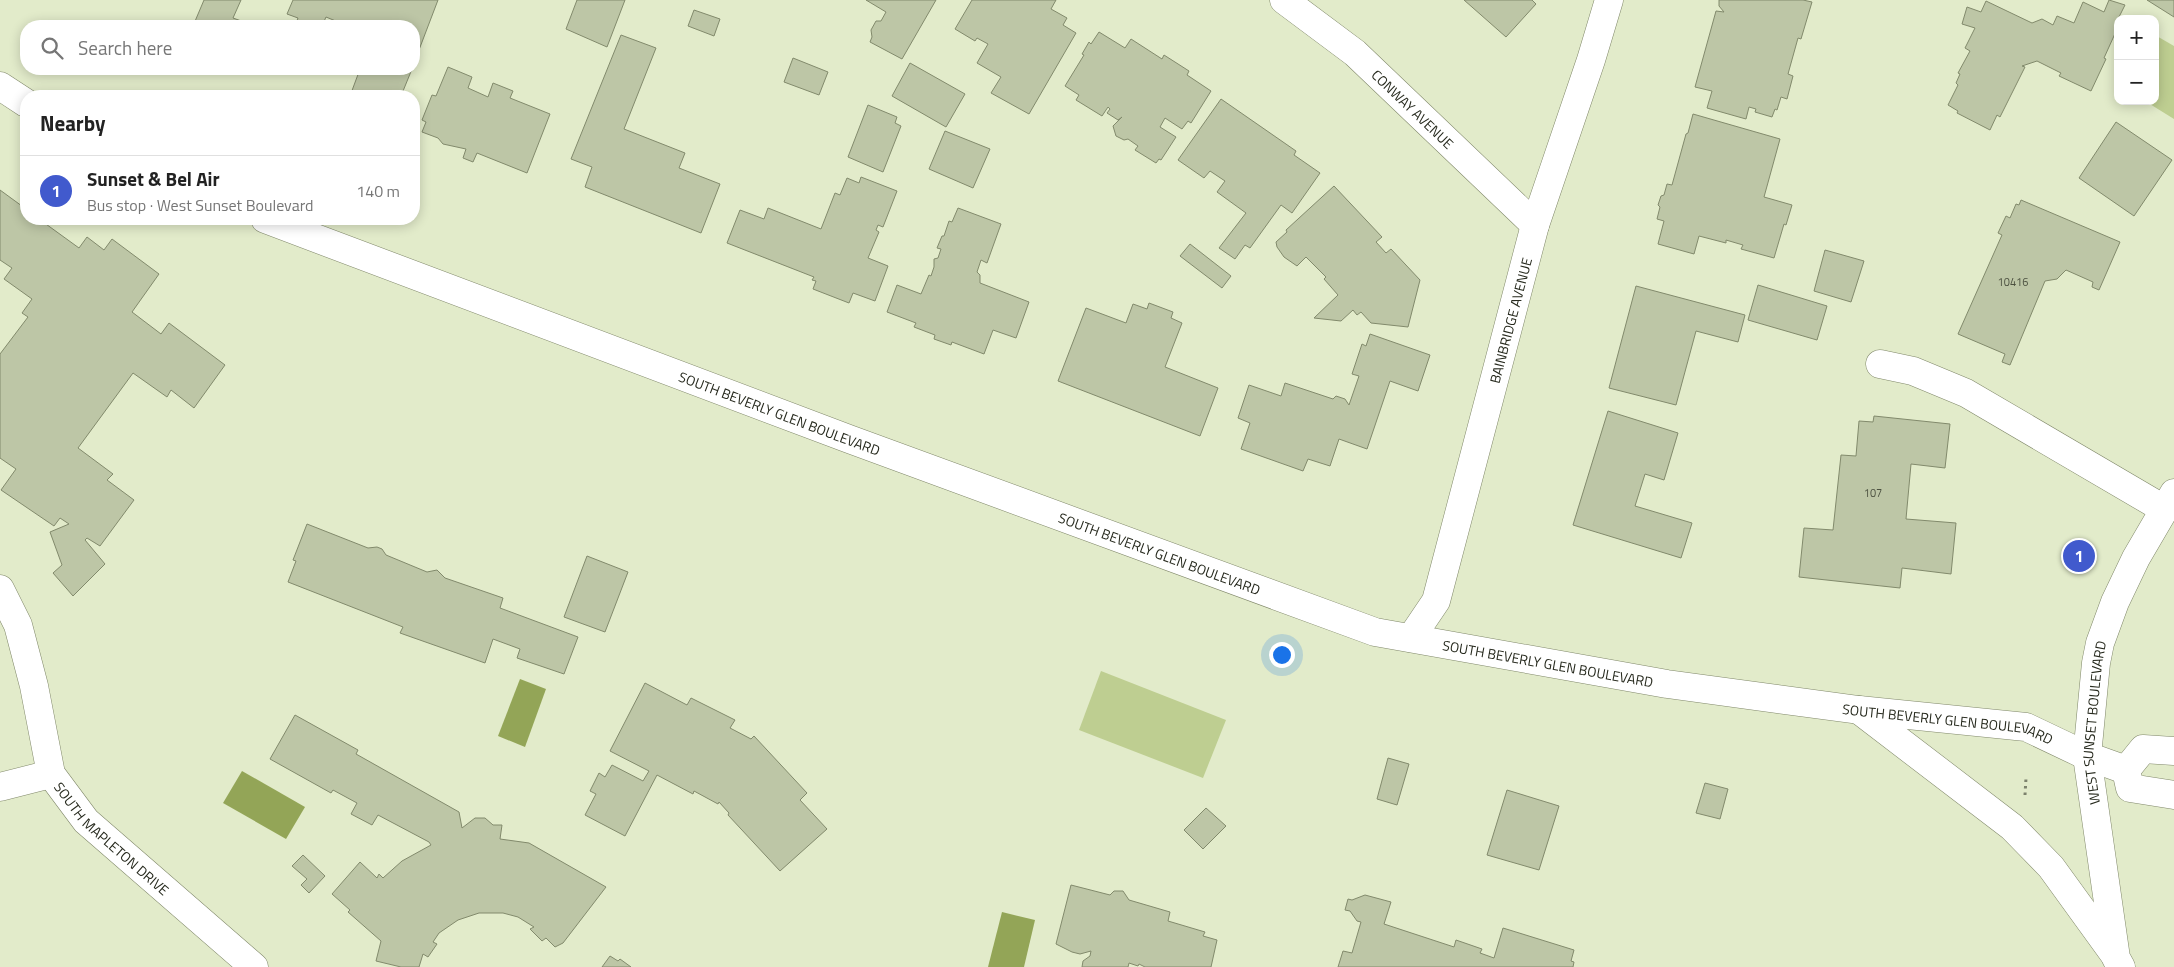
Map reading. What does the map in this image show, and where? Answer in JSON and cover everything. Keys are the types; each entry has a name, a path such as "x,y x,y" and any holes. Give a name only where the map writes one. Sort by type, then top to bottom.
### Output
{"main road":[{"name":"CONWAY AVENUE","path":"1284,0 1355,52 1535,225"},
{"name":"BAINBRIDGE AVENUE","path":"1411,638 1436,601 1535,225 1591,60 1609,0"},
{"path":"0,86 20,99"},
{"name":"SOUTH BEVERLY GLEN BOULEVARD","path":"281,225 1030,506 1375,632 1667,684 1858,710 2026,727 2087,756 2126,770"},
{"path":"1880,364 1913,371 1966,393 2169,501"},
{"name":"WEST SUNSET BOULEVARD","path":"2118,962 2087,756 2096,662 2100,644 2115,602 2136,558 2169,501"},
{"name":"SOUTH MAPLETON DRIVE","path":"0,589 18,625 34,686 51,774 86,821 254,967"},
{"path":"1858,710 2012,827 2051,867 2118,962"},
{"path":"2174,751 2143,749 2126,770 2130,788 2174,795"},
{"path":"0,788 51,774"}],"shaded area":[{"path":"2159,37 2174,46 2174,119 2151,105 2159,105"},
{"path":"1101,671 1226,720 1203,778 1079,730"},
{"path":"520,679 546,689 525,747 498,736"},
{"path":"242,771 305,807 286,839 223,803"},
{"path":"1002,912 1035,920 1024,967 988,967"}],"building":[{"path":"204,0 241,0 233,18 238,20 196,20"},
{"path":"293,0 438,0 420,47 420,20 333,20 326,17 325,20 297,20 298,18 287,14"},
{"path":"577,0 625,0 607,47 566,29"},
{"path":"866,0 936,0 902,59 870,42 872,37 871,30 876,21 881,21 886,12"},
{"path":"972,0 1056,0 1051,9 1067,18 1063,25 1076,33 1029,114 991,93 1001,77 977,63 988,44 977,38 975,41 955,29"},
{"path":"1464,0 1532,0 1536,4 1506,37"},
{"path":"1719,0 1803,0 1812,2 1801,39 1798,38 1788,74 1793,76 1787,99 1781,97 1777,110 1775,109 1772,117 1755,112 1756,109 1749,107 1746,119 1707,108 1712,91 1695,87 1716,11 1724,12 1719,6"},
{"path":"2109,0 2125,5 2120,15 2114,15 2114,36 2104,58 2106,59 2091,91 2059,76 2061,73 2037,61 2022,66 2025,67 2000,117 1997,115 1990,130 1957,113 1958,111 1948,105 1958,85 1956,83 1960,74 1958,73 1970,51 1965,48 1975,28 1962,24 1967,7 1981,12 1986,1 2032,23 2042,19 2053,25 2057,16 2074,23 2083,2 2104,12"},
{"path":"2147,0 2174,0 2174,17"},
{"path":"694,10 720,19 714,36 688,26"},
{"path":"1099,32 1125,48 1131,39 1162,59 1164,55 1189,71 1187,75 1211,91 1191,123 1188,121 1182,129 1165,118 1160,127 1176,137 1161,160 1159,159 1156,163 1135,150 1138,146 1128,139 1124,140 1116,136 1113,126 1122,117 1118,120 1107,113 1110,109 1108,107 1102,116 1076,100 1079,95 1065,86 1084,55 1082,54 1089,42 1091,44"},
{"path":"621,35 656,48 624,129 685,153 679,168 720,184 701,233 585,187 592,167 571,159"},
{"path":"793,58 828,72 819,95 784,82"},
{"path":"910,63 965,94 946,127 892,96"},
{"path":"448,67 472,77 468,88 488,97 493,83 513,91 510,98 550,114 527,173 477,153 473,162 463,158 466,149 443,144 438,138 422,132 426,122 422,120 432,95 436,96"},
{"path":"358,75 410,75 403,90 352,90"},
{"path":"1221,99 1296,151 1294,155 1320,173 1292,213 1281,205 1250,248 1245,245 1235,259 1219,248 1246,213 1217,192 1225,181 1210,171 1204,178 1178,160"},
{"path":"868,105 897,117 895,123 901,126 883,172 848,157"},
{"path":"1693,114 1780,139 1764,197 1792,205 1774,258 1741,249 1743,245 1726,240 1726,243 1699,236 1694,254 1658,244 1664,221 1657,219 1660,207 1658,205 1661,196 1664,195 1667,184 1672,185"},
{"path":"2116,122 2172,160 2134,216 2079,178"},
{"path":"945,131 990,149 973,188 929,169"},
{"path":"861,177 897,191 883,227 878,225 876,230 879,232 868,258 888,266 875,301 853,293 849,303 813,289 816,281 812,280 814,277 727,243 740,210 764,219 768,208 821,229 835,193 840,195 847,178 859,183"},
{"path":"1334,186 1382,237 1376,242 1386,253 1391,249 1420,280 1408,327 1371,323 1361,312 1357,315 1353,310 1341,321 1314,318 1338,295 1324,279 1326,277 1306,257 1297,266 1284,257 1276,242 1287,232 1286,230"},
{"path":"0,190 20,205 20,225 47,225 79,248 87,237 104,250 112,239 159,274 132,312 161,334 169,323 225,365 194,408 171,390 167,397 133,373 78,448 113,474 107,480 134,500 100,546 87,538 85,540 105,564 73,596 53,573 62,565 50,532 69,524 60,518 54,526 1,490 16,469 0,458 0,354 28,317 22,313 32,299 4,279 12,268 0,260"},
{"path":"2021,200 2120,242 2099,290 2092,287 2093,282 2066,270 2057,279 2045,281 2010,365 2002,362 2005,354 1958,334 2002,235 1998,233 2006,216 2010,218 2016,204 2019,205"},
{"path":"958,208 1001,224 987,263 981,260 977,272 980,275 980,283 1029,302 1016,338 993,330 984,354 952,342 951,345 934,339 935,335 914,327 916,323 887,312 897,285 921,294 929,275 931,276 934,259 938,258 941,249 937,248 942,236 944,236 949,221 952,222"},
{"path":"1190,244 1231,276 1222,288 1180,256"},
{"path":"1825,250 1864,261 1851,302 1814,291"},
{"path":"1758,285 1827,306 1817,340 1748,320"},
{"path":"1636,286 1745,315 1738,342 1696,331 1676,405 1609,388"},
{"path":"1149,303 1173,312 1171,318 1182,323 1165,367 1218,388 1200,436 1058,381 1086,308 1126,323 1133,304 1147,309"},
{"path":"1370,334 1430,355 1418,391 1390,381 1367,449 1339,439 1330,466 1308,459 1303,471 1241,449 1250,423 1238,418 1249,385 1281,396 1285,383 1333,399 1336,396 1345,399 1349,405 1359,376 1352,374 1362,344 1366,346"},
{"path":"1608,411 1678,433 1664,480 1645,474 1635,506 1692,523 1681,558 1573,525"},
{"path":"1874,416 1950,424 1945,468 1911,464 1906,519 1956,523 1951,574 1902,568 1900,588 1799,577 1804,528 1833,530 1841,455 1856,456 1859,421 1873,422"},
{"path":"307,524 368,548 377,547 382,549 386,555 427,572 437,570 445,578 503,598 500,608 578,637 564,674 517,658 520,649 493,639 485,663 400,633 403,627 288,582 296,561 293,560"},
{"path":"587,556 628,572 605,632 564,617"},
{"path":"645,683 687,705 691,698 735,720 730,728 751,739 754,736 807,793 800,800 827,829 780,871 728,815 729,813 719,802 718,804 694,791 693,794 657,775 625,836 585,815 596,794 590,791 599,773 605,777 612,765 643,781 649,771 610,751"},
{"path":"295,715 358,750 356,754 459,812 462,828 475,818 485,818 493,825 502,825 500,839 529,843 606,887 563,943 555,947 546,938 542,941 530,929 534,927 518,917 503,913 479,913 458,920 439,933 433,942 437,944 428,957 423,954 419,967 401,967 376,961 381,941 348,912 350,910 332,894 360,862 377,878 379,874 383,878 402,861 431,845 429,842 378,815 372,825 351,814 357,803 333,790 331,793 270,759"},
{"path":"1388,758 1409,764 1397,805 1377,799"},
{"path":"1705,783 1728,789 1720,819 1696,813"},
{"path":"1507,790 1559,806 1539,870 1487,855"},
{"path":"1206,808 1226,826 1203,849 1184,830"},
{"path":"303,855 325,876 309,893 301,885 307,879 292,866"},
{"path":"1071,885 1110,895 1114,891 1123,891 1129,900 1170,912 1168,921 1205,932 1203,936 1217,940 1211,967 1145,967 1129,963 1128,967 1082,967 1083,961 1090,956 1091,951 1080,954 1056,944"},
{"path":"1365,895 1391,902 1384,924 1454,947 1456,940 1482,949 1480,953 1494,958 1503,928 1574,950 1571,961 1574,962 1573,967 1338,967 1343,951 1352,953 1361,922 1357,921 1350,911 1345,910 1348,899 1352,900"},
{"path":"610,956 618,961 620,959 631,967 602,967"}],"place":[{"name":"Sunset & Bel Air","path":"2079,556"}]}
